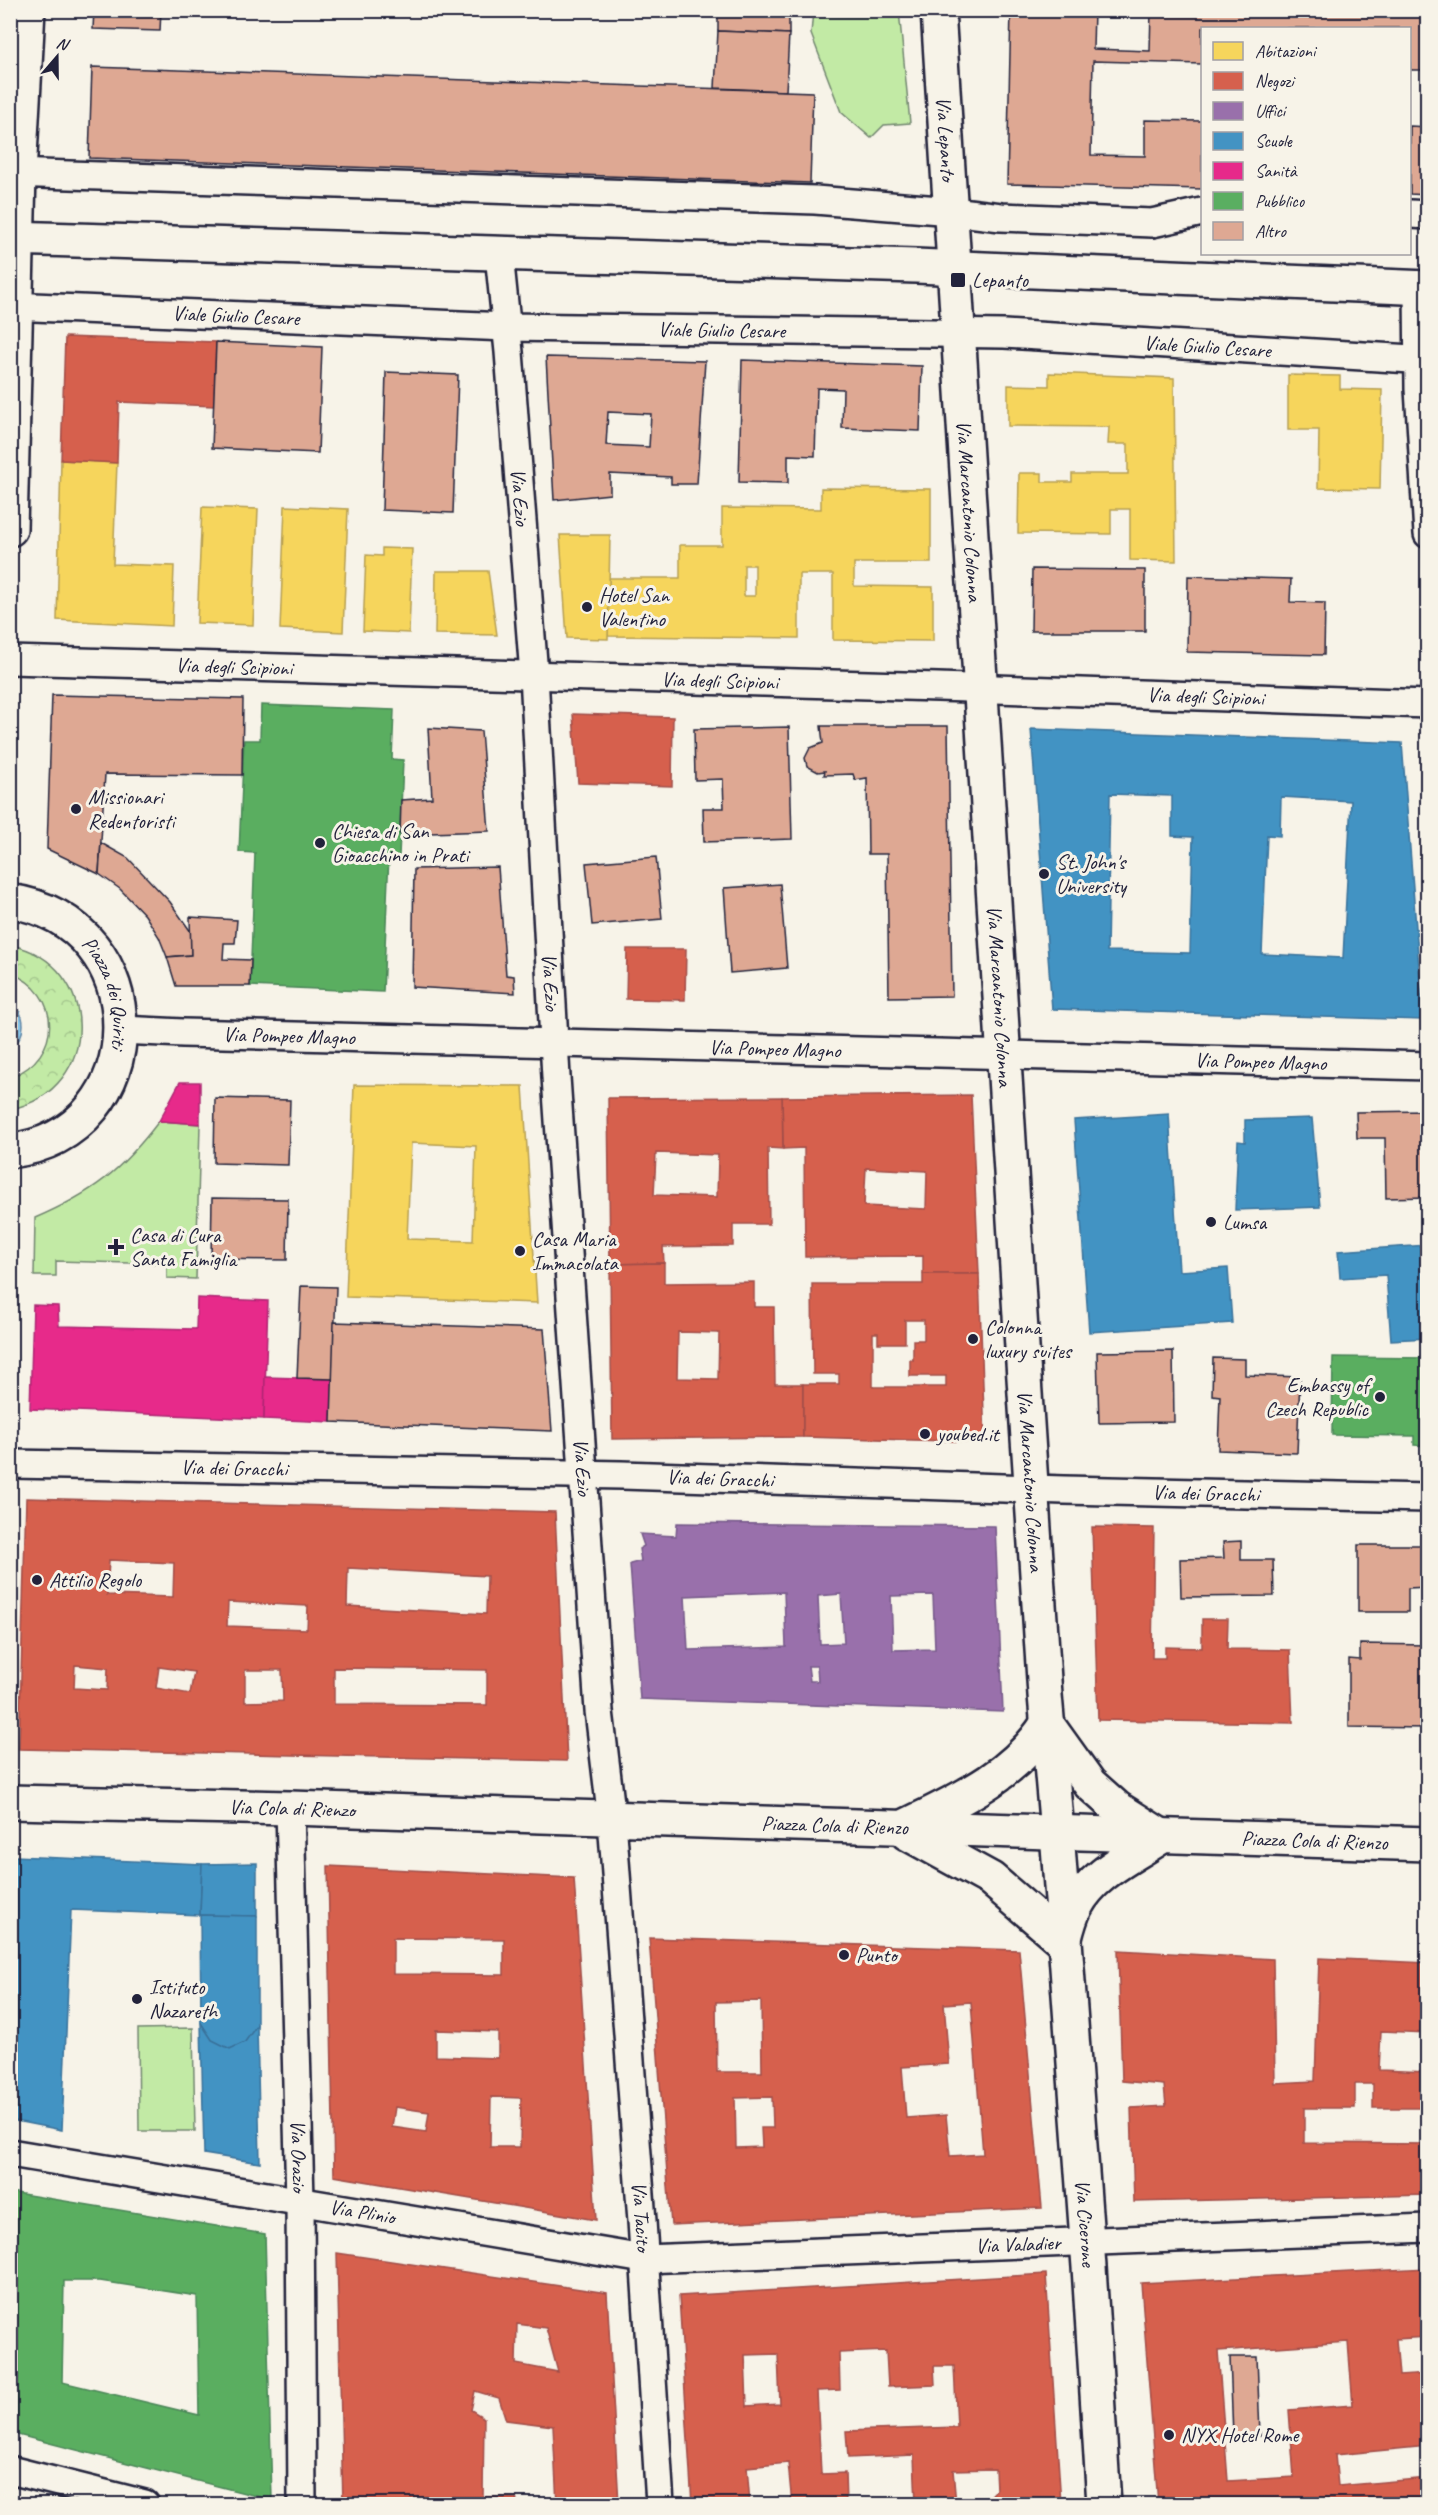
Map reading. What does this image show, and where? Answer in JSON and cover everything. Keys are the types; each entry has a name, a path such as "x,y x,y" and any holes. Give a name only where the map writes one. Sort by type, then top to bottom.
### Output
{"street":[{"path":"10,529 15,173 28,10"},
{"name":"Via Lepanto","path":"938,10 954,267"},
{"path":"15,173 815,200 1001,217 1152,223 1201,212"},
{"path":"1411,214 1428,215"},
{"path":"14,239 954,267 1423,288 1428,534"},
{"name":"Via Ezio","path":"499,254 507,327 534,675 555,1043 599,1711 612,1820"},
{"name":"Via Marcantonio Colonna","path":"954,267 1047,1724"},
{"name":"Viale Giulio Cesare","path":"13,306 507,327 957,333 1423,360"},
{"name":"Via degli Scipioni","path":"10,660 982,688 1428,704"},
{"name":"Piazza dei Quiriti","path":"10,901 50,912 88,940 98,952 112,980 120,1010 121,1030 118,1053 110,1079 91,1108 65,1131 33,1146 10,1151"},
{"name":"Via Pompeo Magno","path":"121,1030 183,1034 1428,1066"},
{"name":"Via dei Gracchi","path":"10,1464 583,1474 1032,1489 1428,1498"},
{"path":"900,1829 985,1785 1021,1758 1047,1724"},
{"path":"1047,1724 1064,1942"},
{"path":"1047,1724 1090,1784 1117,1808 1162,1836 1116,1864 1091,1884 1075,1907 1064,1942"},
{"name":"Via Cola di Rienzo","path":"10,1802 290,1808 572,1818"},
{"name":"Via Orazio","path":"290,1808 300,2201 302,2505"},
{"name":"Piazza Cola di Rienzo","path":"572,1818 1428,1844"},
{"name":"Via Tacito","path":"612,1820 660,2505"},
{"path":"900,1829 992,1879 1064,1942"},
{"name":"Via Cicerone","path":"1064,1942 1104,2505"},
{"name":"Via Plinio","path":"10,2152 644,2259"},
{"name":"Via Valadier","path":"644,2259 1428,2228"},
{"path":"10,2470 146,2505"}],"green space":[{"path":"813,11 899,11 910,123 884,125 871,138 841,112 811,34"},
{"path":"11,945 41,957 62,976 75,1000 79,1027 75,1054 62,1078 41,1097 11,1109 11,1077 28,1068 40,1055 47,1041 50,1025 47,1009 40,995 28,982 11,973"},
{"path":"159,1121 200,1124 196,1279 167,1278 167,1264 56,1261 56,1276 34,1276 35,1218 90,1190 132,1154"},
{"path":"193,2028 195,2131 139,2131 138,2029"}],"water":[{"path":"11,1001 20,1012 23,1025 20,1038 11,1049"}],"building: Abitazioni":[{"path":"1049,373 1174,378 1176,561 1130,560 1130,509 1111,509 1111,534 1018,533 1019,473 1042,473 1042,482 1072,482 1072,474 1128,474 1128,444 1108,444 1109,427 1008,426 1008,385 1049,386"},
{"path":"1288,375 1340,376 1340,389 1382,390 1380,489 1318,488 1319,430 1288,430"},
{"path":"61,460 117,463 113,564 174,566 172,626 57,620"},
{"path":"821,488 931,489 931,563 854,563 854,586 933,587 933,641 833,640 833,574 799,574 799,638 608,636 609,578 680,578 680,545 722,545 722,508 821,509","holes":["744,565 755,565 755,596 744,596"]},
{"path":"285,506 348,509 343,632 280,629"},
{"path":"202,507 258,509 253,625 197,623"},
{"name":"Hotel San Valentino","path":"560,535 610,535 608,639 567,638"},
{"path":"382,548 412,549 409,633 363,631 366,555 382,556"},
{"path":"436,571 488,571 497,635 435,634"},
{"path":"354,1085 523,1086 537,1303 346,1297","holes":["411,1143 476,1146 473,1241 407,1239"]}],"building: Negozi":[{"path":"65,337 216,342 214,406 119,402 117,463 61,460"},
{"path":"573,714 673,717 672,786 578,783"},
{"path":"627,949 686,949 685,1000 626,999"},
{"path":"971,1095 979,1274 923,1274 923,1256 805,1257 804,1148 783,1149 782,1097","holes":["866,1168 927,1171 926,1209 864,1206"]},
{"path":"782,1097 783,1149 768,1148 769,1224 733,1224 733,1246 663,1247 664,1263 610,1264 608,1098","holes":["656,1153 718,1155 717,1197 654,1195"]},
{"path":"664,1263 664,1283 754,1282 754,1307 774,1307 775,1384 803,1384 803,1437 612,1439 610,1264","holes":["678,1332 719,1333 718,1379 677,1378"]},
{"path":"923,1274 979,1274 985,1442 803,1437 803,1384 839,1384 839,1374 813,1374 812,1284 923,1284","holes":["905,1320 924,1320 924,1340 913,1340 910,1376 946,1376 946,1387 873,1387 873,1333 878,1333 878,1343 905,1343"]},
{"path":"26,1498 555,1512 567,1761 19,1749","holes":["109,1560 174,1563 173,1597 107,1595","348,1568 487,1576 486,1614 347,1606","228,1602 308,1606 307,1629 227,1626","75,1665 108,1668 107,1690 74,1688","159,1667 194,1672 190,1694 156,1688","334,1668 487,1670 487,1705 334,1704","245,1670 282,1670 283,1701 245,1702"]},
{"path":"1092,1527 1154,1528 1152,1658 1165,1658 1165,1647 1202,1648 1202,1619 1228,1619 1227,1649 1290,1650 1293,1723 1098,1720"},
{"path":"328,1866 574,1878 596,2220 334,2176","holes":["393,1938 504,1939 504,1975 393,1974","436,2030 498,2032 498,2058 436,2056","491,2097 521,2098 520,2147 490,2147","395,2107 429,2112 426,2132 392,2127"]},
{"path":"649,1938 1019,1950 1042,2208 671,2225","holes":["761,2001 762,2072 717,2072 716,2002","971,2002 983,2154 950,2156 946,2115 906,2118 902,2067 949,2064 944,2004","772,2097 773,2128 761,2128 762,2147 736,2148 735,2098"]},
{"path":"1118,1950 1273,1959 1275,2083 1315,2081 1319,1958 1428,1963 1428,2033 1381,2031 1379,2070 1428,2072 1428,2108 1373,2108 1373,2084 1355,2084 1355,2108 1304,2108 1304,2143 1428,2144 1428,2195 1134,2202 1131,2108 1166,2106 1164,2085 1122,2081"},
{"path":"337,2253 607,2293 619,2504 557,2504 553,2426 506,2420 499,2398 475,2391 471,2410 484,2418 483,2497 516,2498 518,2504 343,2504","holes":["517,2324 546,2328 558,2372 516,2364"]},
{"path":"1428,2268 1428,2337 1396,2339 1399,2376 1428,2374 1428,2446 1335,2455 1338,2486 1428,2478 1428,2504 1158,2504 1141,2283","holes":["1348,2342 1353,2405 1289,2410 1294,2477 1228,2481 1218,2351"]},
{"path":"1046,2274 1061,2504 983,2504 996,2490 995,2469 953,2470 956,2504 916,2504 914,2455 848,2458 846,2431 957,2427 954,2366 934,2366 935,2385 888,2387 886,2351 839,2353 840,2390 817,2391 821,2474 845,2473 846,2504 792,2504 788,2463 747,2467 750,2504 692,2504 679,2296","holes":["778,2354 780,2404 747,2406 745,2355"]}],"building: Uffici":[{"path":"677,1523 995,1526 1003,1712 640,1699 630,1564 641,1561 639,1549 644,1546 640,1534 676,1536","holes":["784,1592 786,1647 688,1650 685,1596","841,1594 844,1643 820,1644 818,1596","933,1595 935,1649 893,1650 891,1596","808,1666 817,1666 818,1681 810,1681"]}],"building: Scuole":[{"path":"1031,729 1402,743 1423,1020 1052,1009","holes":["1110,794 1172,796 1172,836 1193,837 1190,953 1107,951","1281,797 1351,801 1343,958 1262,954 1267,835 1280,836"]},
{"path":"1169,1114 1179,1271 1228,1268 1232,1323 1089,1332 1074,1120"},
{"path":"1312,1118 1320,1207 1235,1210 1238,1141 1245,1142 1245,1120"},
{"path":"1428,1245 1428,1338 1391,1340 1386,1275 1340,1278 1338,1251"},
{"name":"Istituto Nazareth","path":"14,1856 202,1864 200,1915 71,1910 62,2130 10,2120 10,1935"},
{"path":"257,1863 257,1916 200,1915 202,1864"},
{"path":"200,1915 257,1916 257,2025 245,2042 230,2049 212,2040 201,2023"},
{"path":"201,2023 212,2040 230,2049 245,2042 257,2025 260,2163 204,2154"}],"building: Sanità":[{"path":"180,1082 200,1082 200,1124 159,1121"},
{"path":"197,1298 268,1301 264,1419 30,1409 33,1305 58,1306 59,1326 196,1329"},
{"path":"265,1377 333,1379 331,1422 264,1419"}],"building: Pubblico":[{"name":"Chiesa di San Gioacchino in Prati","path":"261,705 394,710 392,759 403,760 399,856 389,855 383,992 250,986 255,853 239,852 244,740 260,740"},
{"name":"Embassy of Czech Republic","path":"1333,1357 1428,1358 1428,1446 1414,1445 1414,1436 1332,1435"},
{"path":"10,2192 265,2234 272,2500 10,2433","holes":["64,2281 100,2281 197,2296 199,2415 62,2382"]}],"building: Altro":[{"path":"94,10 161,10 160,31 93,29"},
{"path":"718,10 789,10 789,34 718,31"},
{"path":"1011,10 1094,10 1093,49 1150,51 1151,10 1428,12 1428,70 1411,70 1411,27 1201,27 1201,64 1093,61 1091,155 1145,156 1145,120 1201,121 1201,189 1007,184"},
{"path":"1368,10 1428,10 1428,12"},
{"path":"718,31 789,34 786,91 715,88"},
{"path":"92,67 813,92 810,183 89,158"},
{"path":"1411,126 1428,127 1428,195 1411,194"},
{"path":"216,342 322,347 318,453 212,448"},
{"path":"546,357 705,361 697,484 671,484 671,477 610,474 610,494 554,500","holes":["608,412 651,414 649,447 606,445"]},
{"path":"742,360 922,366 920,431 842,428 843,389 817,388 815,456 788,455 788,483 739,482"},
{"path":"386,372 458,375 453,513 382,510"},
{"path":"1032,569 1145,570 1145,631 1031,631"},
{"path":"1188,576 1291,579 1290,602 1325,603 1324,655 1187,652"},
{"name":"Missionari Redentoristi","path":"52,695 243,699 242,775 105,774 99,874 47,849"},
{"path":"821,726 948,726 952,996 889,997 887,854 868,854 867,778 855,780 853,774 824,775 825,771 818,772 807,766 805,758 810,748 823,743"},
{"path":"789,727 792,839 704,842 703,808 724,808 723,779 695,780 694,729"},
{"path":"428,728 481,731 489,831 400,834 401,800 432,798"},
{"path":"101,843 128,858 170,902 191,932 191,955 167,957 159,937 145,915 120,889 99,874"},
{"path":"656,857 662,919 592,925 586,863"},
{"path":"498,867 506,975 514,976 515,993 412,987 414,869"},
{"path":"780,884 787,968 730,973 724,888"},
{"path":"190,917 237,920 235,943 224,943 223,959 251,960 250,986 176,986 167,957 191,955"},
{"path":"215,1098 290,1100 288,1165 214,1163"},
{"path":"1428,1111 1428,1197 1386,1198 1385,1138 1357,1138 1356,1112"},
{"path":"212,1198 288,1199 287,1260 211,1259"},
{"path":"301,1286 336,1287 333,1379 297,1378"},
{"path":"334,1322 544,1329 552,1431 331,1422"},
{"path":"1173,1351 1174,1422 1099,1423 1097,1352"},
{"path":"1213,1358 1245,1359 1245,1375 1300,1377 1297,1453 1218,1450 1220,1396 1212,1395"},
{"path":"1241,1541 1241,1560 1273,1560 1274,1596 1181,1597 1180,1559 1224,1558 1223,1542"},
{"path":"1358,1545 1428,1545 1428,1587 1408,1588 1408,1612 1358,1612"},
{"path":"1360,1644 1428,1645 1428,1728 1349,1727 1349,1659 1360,1660"},
{"path":"1230,2357 1257,2357 1260,2435 1233,2436"}],"place":[{"name":"Lepanto","path":"958,280"},
{"name":"Hotel San Valentino","path":"587,607"},
{"name":"Missionari Redentoristi","path":"76,809"},
{"name":"Chiesa di San Gioacchino in Prati","path":"320,843"},
{"name":"St. John's University","path":"1044,874"},
{"name":"Lumsa","path":"1211,1222"},
{"name":"Casa di Cura Santa Famiglia","path":"116,1247"},
{"name":"Casa Maria Immacolata","path":"520,1251"},
{"name":"Colonna luxury suites","path":"973,1339"},
{"name":"Embassy of Czech Republic","path":"1380,1397"},
{"name":"youbed.it","path":"925,1434"},
{"name":"Attilio Regolo","path":"37,1580"},
{"name":"Punto","path":"844,1955"},
{"name":"Istituto Nazareth","path":"137,1999"},
{"name":"NYX Hotel Rome","path":"1169,2435"}]}
